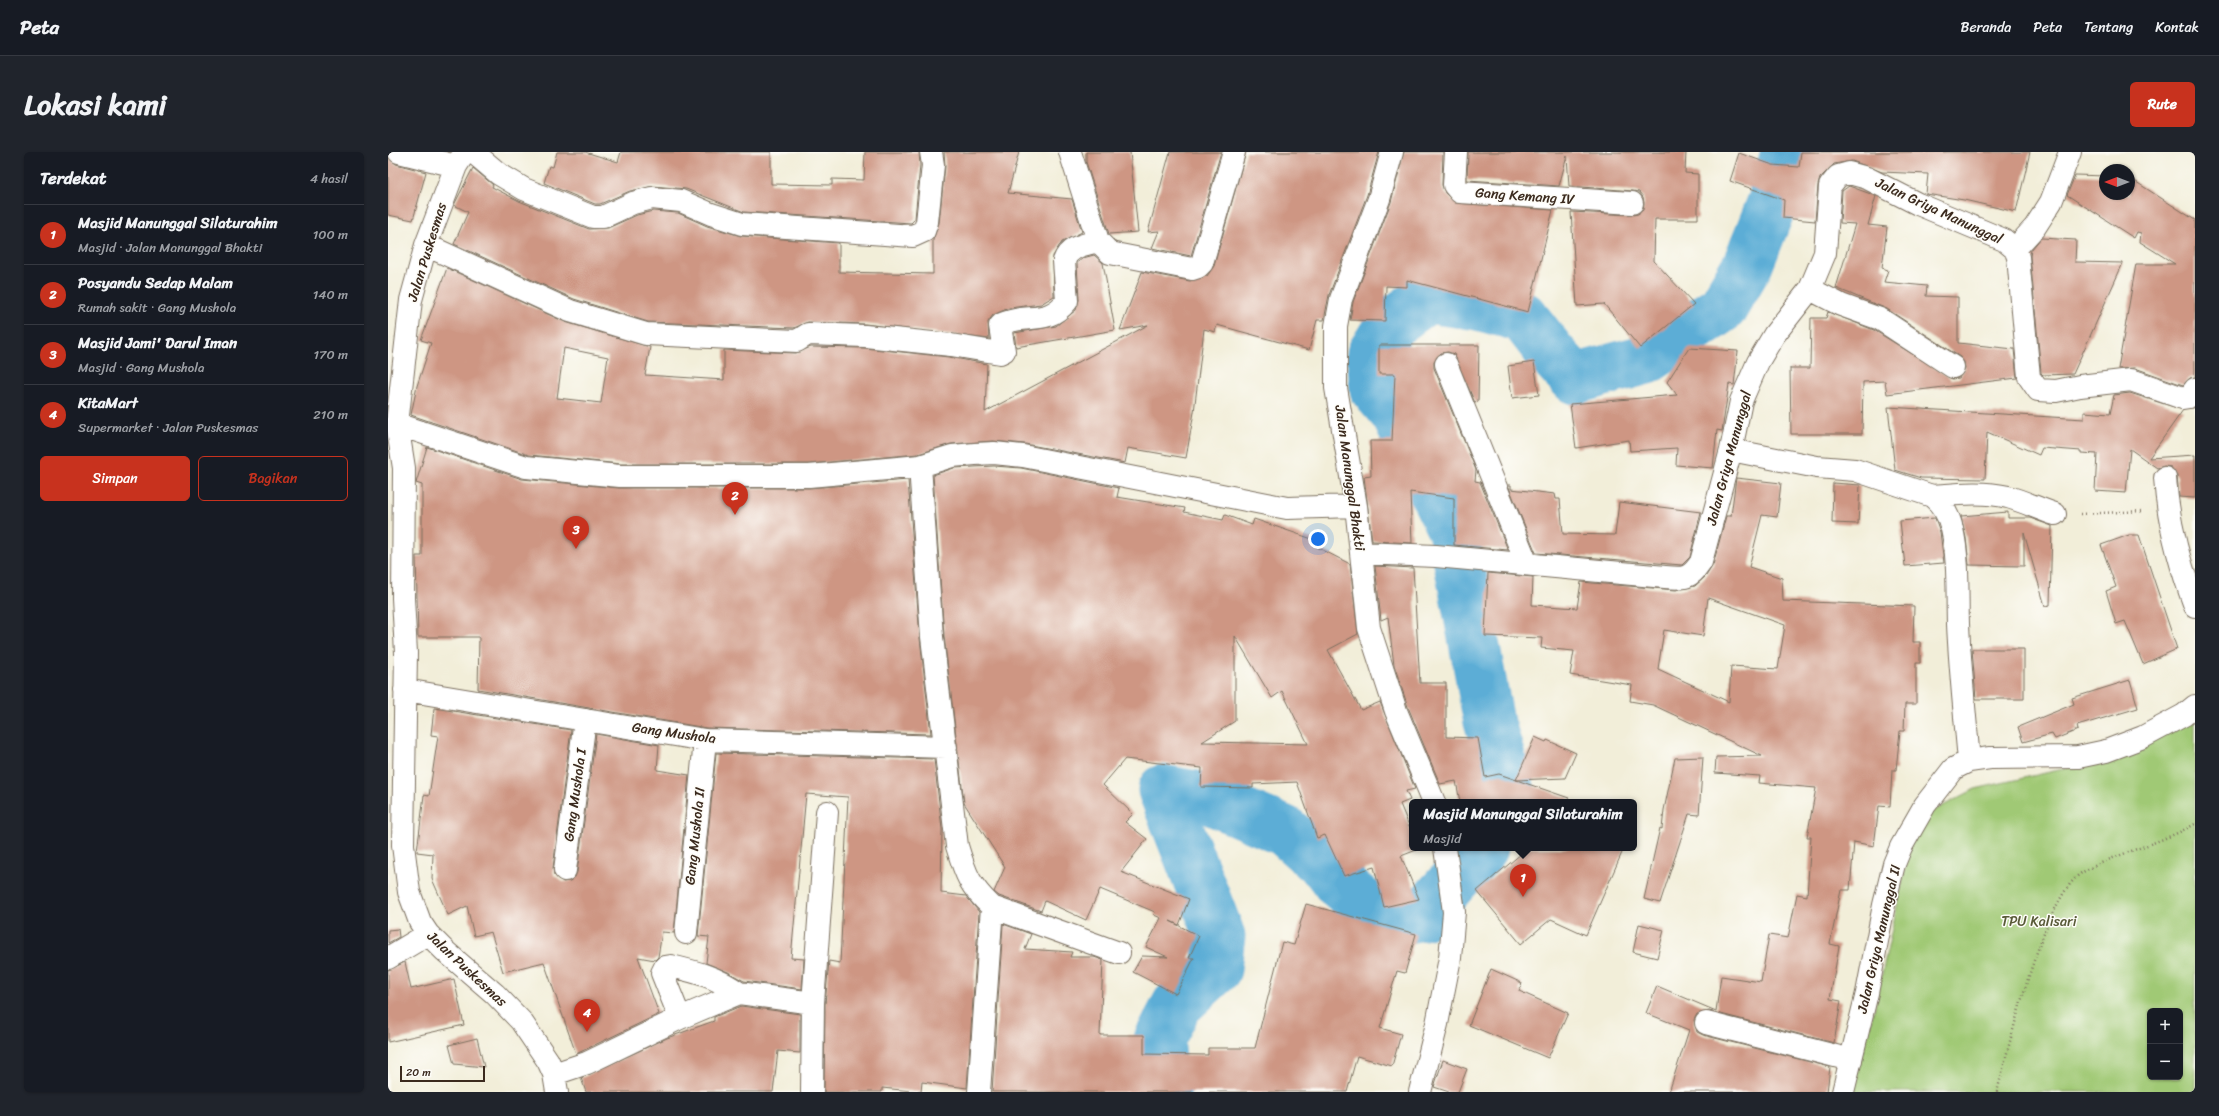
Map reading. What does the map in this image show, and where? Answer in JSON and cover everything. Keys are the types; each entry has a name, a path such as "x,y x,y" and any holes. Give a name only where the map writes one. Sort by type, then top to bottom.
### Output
{"street":[{"path":"399,152 461,159"},
{"path":"473,152 499,174 524,189 593,217 603,217 633,203 652,198 681,201 711,214 742,224 913,236 924,231 927,222 933,165 931,152"},
{"path":"1070,152 1101,245 1110,253 1192,269 1198,267 1202,263 1234,152"},
{"name":"Jalan Manunggal Bhakti","path":"1392,152 1379,199 1341,298 1336,326 1336,388 1356,506 1369,628 1396,711 1433,799"},
{"name":"Gang Kemang IV","path":"1456,152 1454,185 1460,192 1632,203"},
{"path":"2015,249 2035,227 2051,202 2070,152"},
{"name":"Jalan Puskesmas","path":"461,159 426,245 411,300 397,424 404,468 395,597 406,653 403,845 412,903 420,922 428,934 510,1009 533,1037 556,1083"},
{"name":"Jalan Griya Manunggal","path":"1361,553 1436,556 1665,578 1681,578 1693,574 1701,562 1731,450 1741,401 1758,362 1774,335 1810,289 1825,253 1830,186 1838,176 1849,173 1868,178 1918,204 2004,240 2015,249 2021,276 2029,377 2038,390 2056,391 2080,386 2131,380 2183,398 2189,397 2195,389"},
{"path":"426,245 570,311 646,334 797,341 808,334 865,336 951,345 1000,353 1004,350 1000,326 1002,324 1048,316 1058,311 1066,301 1064,261 1066,255 1073,248 1101,245"},
{"path":"1810,289 1842,305 1880,319 1954,367"},
{"path":"1446,364 1527,564"},
{"path":"397,424 526,467 620,476 808,476 920,466 952,456 994,453 1023,456 1287,508 1356,506"},
{"path":"1731,450 1817,467 1855,470 1932,496 1942,504 1948,514 1952,529 1956,568 1960,668 1969,761"},
{"path":"920,466 932,637 957,846 967,878 977,893 992,908 1119,953"},
{"path":"2165,478 2167,509 2180,568 2195,606"},
{"path":"1932,496 1964,493 2002,496 2055,514"},
{"name":"Gang Mushola","path":"405,690 704,740 946,747"},
{"name":"Jalan Griya Manunggal II","path":"1842,1092 1851,1060 1884,905 1901,847 1925,805 1954,769 1969,761 1990,758 2078,757 2106,751 2143,737 2184,715 2195,706"},
{"name":"Gang Mushola I","path":"565,870 585,720"},
{"name":"Gang Mushola II","path":"686,932 704,740"},
{"path":"812,1092 813,1003 827,812"},
{"path":"1420,1092 1444,994 1450,958 1454,912 1447,858"},
{"path":"979,1092 992,908"},
{"path":"388,958 428,934"},
{"path":"680,1018 662,973 665,967 670,966 709,975 739,993 813,1003"},
{"path":"556,1083 587,1062 680,1018 739,993"},
{"path":"1706,1023 1851,1060"}],"path":[{"path":"2055,514 2092,515 2167,509"},
{"path":"1997,1092 2016,1019 2048,920 2064,890 2082,872 2195,824"}],"green space":[{"name":"TPU Kalisari","path":"2195,714 2195,1092 1852,1092 1875,1006 1916,820 1975,789 2107,759"}],"building":[{"path":"557,152 585,152 618,162 621,152 771,152 771,184 832,185 832,179 864,180 865,152 919,152 920,165 915,219 911,223 744,212 686,189 653,186 630,191 600,204 595,204 544,183 549,166 553,167"},
{"path":"944,152 1019,152 1008,193 1072,199 1082,232 1062,242 1053,256 1054,296 1041,304 1009,308 993,315 988,322 989,339 865,324 808,322 794,328 648,322 574,299 454,244 468,212 454,205 473,168 493,185 492,187 519,201 589,229 608,228 637,215 653,211 678,213 707,226 741,236 839,243 839,272 933,274 933,240 939,223 945,166"},
{"path":"1086,152 1130,152 1138,232 1109,234 1086,162"},
{"path":"1170,152 1221,152 1191,256 1152,248 1159,231 1148,232"},
{"path":"1246,152 1379,152 1367,195 1329,295 1324,320 1317,320 1309,350 1217,325 1215,332 1204,329 1194,412 1186,458 1128,448 1125,463 1025,444 993,441 951,444 918,454 808,464 621,464 529,455 411,415 417,386 431,343 421,340 447,268 565,322 650,347 645,375 724,380 724,350 796,353 811,347 864,348 949,357 987,364 985,412 1148,325 1120,330 1142,272 1190,281 1207,276 1214,266","holes":["564,348 608,357 601,403 557,398"]},
{"path":"1404,152 1443,152 1442,185 1445,193 1455,203 1553,210 1528,312 1407,280 1407,287 1386,286 1385,321 1350,320 1353,302 1391,202"},
{"path":"1468,152 1686,152 1685,173 1698,174 1698,219 1655,219 1654,261 1694,304 1640,348 1604,304 1577,306 1571,212 1638,214 1643,210 1643,197 1639,192 1633,191 1569,186 1567,156 1559,186 1467,180"},
{"path":"1801,152 2030,152 2016,212 1964,200 1926,194 1928,174 1882,172 1852,161 1834,164 1820,178 1815,221 1783,218 1784,200 1730,181 1739,153 1773,165 1799,167"},
{"path":"388,157 396,164 426,172 413,220 388,215"},
{"path":"2075,175 2099,176 2099,200 2135,200 2135,181 2195,220 2195,377 2190,378 2183,385 2135,368 2118,369 2136,264 2175,264 2140,242 2141,233 2137,232 2134,238 2067,195"},
{"path":"1849,186 1876,196 1868,225 1887,227 1882,268 1888,270 1884,282 1927,286 1926,296 1958,297 1958,343 2014,349 2017,378 1887,394 1885,381 1863,382 1862,434 1791,434 1790,368 1810,368 1811,318 1826,318 1828,312 1874,330 1952,379 1959,378 1965,368 1964,362 1960,357 1887,309 1836,288 1855,224 1840,223 1842,191"},
{"path":"2041,238 2076,240 2075,262 2123,263 2073,374 2043,375 2041,373 2030,256 2031,250"},
{"path":"1094,255 1103,263 1115,330 1016,347 1014,333 1056,326 1076,310 1079,300 1077,263 1083,258"},
{"path":"1379,345 1479,345 1478,402 1475,403 1454,354 1448,352 1441,353 1434,362 1434,368 1476,470 1475,481 1480,482 1508,550 1454,545 1454,498 1410,492 1412,543 1372,541 1364,477 1371,476 1370,441 1392,441 1395,374 1379,374"},
{"path":"1689,348 1738,351 1734,385 1729,384 1722,431 1717,430 1713,468 1676,465 1677,448 1630,451 1629,440 1576,448 1570,404 1677,395 1667,382"},
{"path":"1534,362 1539,395 1512,398 1508,366"},
{"path":"2130,393 2183,410 2149,458 2195,455 2195,498 2179,497 2177,476 2171,467 2164,466 2157,468 2130,449 2126,493 2095,491 2097,454 2081,453 2081,451 2042,448 2039,455 1987,432 1985,479 1921,478 1895,470 1888,407 2084,419 2084,412 2110,414 2114,395"},
{"path":"427,447 522,479 619,488 809,488 908,480 920,638 931,734 706,728 478,689 479,637 418,637 416,556 422,556 422,485 416,483"},
{"path":"994,466 1021,468 1119,488 1117,497 1185,508 1184,512 1223,520 1225,515 1252,525 1254,519 1315,540 1313,545 1350,564 1358,634 1328,650 1361,710 1380,702 1415,789 1406,791 1409,800 1400,804 1409,826 1409,851 1414,851 1401,856 1419,899 1384,907 1374,867 1344,876 1325,835 1317,838 1297,782 1253,784 1253,788 1201,787 1202,768 1125,759 1103,785 1133,814 1125,822 1147,839 1121,872 1189,899 1179,925 1170,921 1199,936 1189,958 1194,958 1176,994 1133,972 1142,956 1168,957 1146,947 1161,918 1154,915 1155,912 1100,889 1086,920 1045,901 1041,911 999,896 994,892 1005,867 964,803 944,636 933,475 954,468","holes":["1235,636 1272,698 1282,691 1308,744 1202,742 1235,721"]},
{"path":"1736,478 1781,483 1777,517 1762,515 1749,567 1782,578 1783,601 1914,606 1913,642 1920,642 1920,663 1916,663 1916,704 1905,704 1904,731 1900,731 1896,770 1892,770 1890,807 1879,806 1874,846 1854,842 1850,890 1841,890 1830,944 1839,946 1830,999 1841,1001 1834,1043 1709,1011 1697,1014 1694,1020 1697,1032 1703,1035 1830,1067 1827,1092 1669,1092 1689,1030 1646,1013 1657,986 1716,1011 1721,976 1761,982 1769,935 1788,938 1797,894 1807,896 1811,837 1807,837 1816,788 1759,783 1760,776 1715,773 1716,757 1762,756 1653,705 1630,701 1632,685 1570,675 1574,651 1541,648 1542,638 1485,636 1488,573 1533,577 1532,605 1577,608 1581,582 1676,590 1695,586 1706,576 1713,565 1726,516 1731,516","holes":["1708,598 1785,625 1778,669 1731,666 1729,702 1658,669 1664,630 1703,636"]},
{"path":"1833,483 1860,485 1858,524 1832,523"},
{"path":"1508,485 1511,485 1511,489 1555,494 1556,499 1560,499 1563,534 1615,535 1619,502 1701,512 1690,557 1682,565 1536,553"},
{"path":"2008,512 2008,518 2030,518 2052,526 2050,605 2045,606 2024,533 2024,566 1969,565 1966,538 1961,516"},
{"path":"1935,518 1940,532 1944,563 1905,566 1900,521"},
{"path":"2129,535 2139,535 2177,649 2143,664 2125,621 2116,624 2106,591 2116,587 2101,545"},
{"path":"1375,566 1413,568 1420,683 1446,683 1446,737 1478,738 1485,777 1499,774 1569,799 1459,799 1456,781 1440,784 1408,707 1394,665 1388,617 1381,620"},
{"path":"1972,649 2024,649 2024,699 1976,699"},
{"path":"2130,680 2138,708 2077,726 2078,730 2055,739 2052,734 2023,742 2018,727 2074,704 2072,698"},
{"path":"434,708 571,730 553,868 554,875 563,882 570,881 575,877 577,872 596,734 659,745 657,770 689,775 674,933 662,932 658,957 655,960 638,957 659,1014 576,1054 544,962 503,972 491,932 474,936 467,906 448,915 432,879 433,854 417,852 424,795 429,796 438,736 431,735"},
{"path":"1535,737 1546,742 1547,740 1576,753 1565,778 1516,780"},
{"path":"716,753 934,759 942,829 941,893 966,896 979,912 967,1088 922,1082 921,1092 882,1088 882,1092 824,1092 825,1004 829,961 840,963 848,797 806,794 791,958 804,959 802,989 744,981 728,972 706,963 709,937 698,936"},
{"path":"1703,757 1699,815 1689,814 1660,903 1644,899 1660,828 1662,829 1664,810 1675,758"},
{"path":"1524,851 1623,851 1586,935 1551,919 1521,944 1477,891"},
{"path":"1306,904 1416,934 1405,973 1397,971 1380,1028 1401,1034 1392,1066 1357,1056 1347,1092 992,1092 1003,924 1031,934 1025,949 1072,952 1070,957 1094,957 1103,960 1100,1035 1144,1035 1144,1054 1208,1055 1208,1048 1255,1048 1282,942 1294,945"},
{"path":"1639,924 1664,930 1657,958 1633,952"},
{"path":"398,929 399,937 388,943 388,930"},
{"path":"405,962 411,989 454,979 464,1025 388,1042 388,970"},
{"path":"1491,969 1522,983 1519,991 1568,1013 1548,1058 1469,1025"},
{"path":"741,1006 800,1014 800,1053 778,1051 773,1092 586,1092 581,1078 667,1038 714,1021 714,1017"},
{"path":"477,1038 484,1067 454,1064 449,1045"},
{"path":"1443,1060 1467,1069 1458,1092 1449,1092 1434,1087"}],"waterway":[{"path":"1512,799 1488,717 1453,531 1396,414 1375,389 1372,354 1391,324 1427,298 1478,305 1523,317 1551,353 1575,379 1647,359 1723,307 1748,264 1773,201 1786,152"},
{"path":"1165,1092 1159,1040 1177,1005 1216,969 1220,936 1163,790 1207,798 1285,831 1326,867 1338,883 1373,911 1397,920 1423,915 1480,851"}],"place":[{"name":"Posyandu Sedap Malam","path":"735,515"},
{"name":"Masjid Jami' Darul Iman","path":"576,549"},
{"name":"Masjid Manunggal Silaturahim","path":"1523,897"},
{"name":"KitaMart","path":"587,1032"}]}
